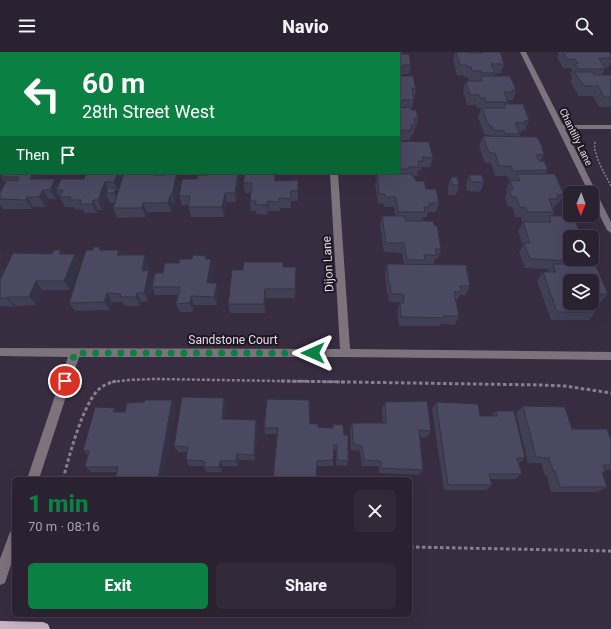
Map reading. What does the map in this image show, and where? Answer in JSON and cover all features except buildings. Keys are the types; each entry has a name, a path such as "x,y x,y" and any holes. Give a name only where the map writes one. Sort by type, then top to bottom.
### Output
{"main road":[{"path":"0,628 43,629"}],"street":[{"name":"Chantilly Lane","path":"523,52 611,230"},
{"path":"560,127 611,127"},
{"name":"Dijon Lane","path":"334,174 345,353"},
{"name":"Sandstone Court","path":"0,352 345,353 611,356"},
{"path":"34,477 75,353"},
{"path":"0,578 12,542"}],"path":[{"path":"594,146 602,169 611,186"},
{"path":"64,477 72,445 94,396 102,386 116,380 155,379 542,385 565,386 611,393"},
{"path":"412,547 611,551"}],"route":[{"path":"65,381 75,353 313,353"}]}
